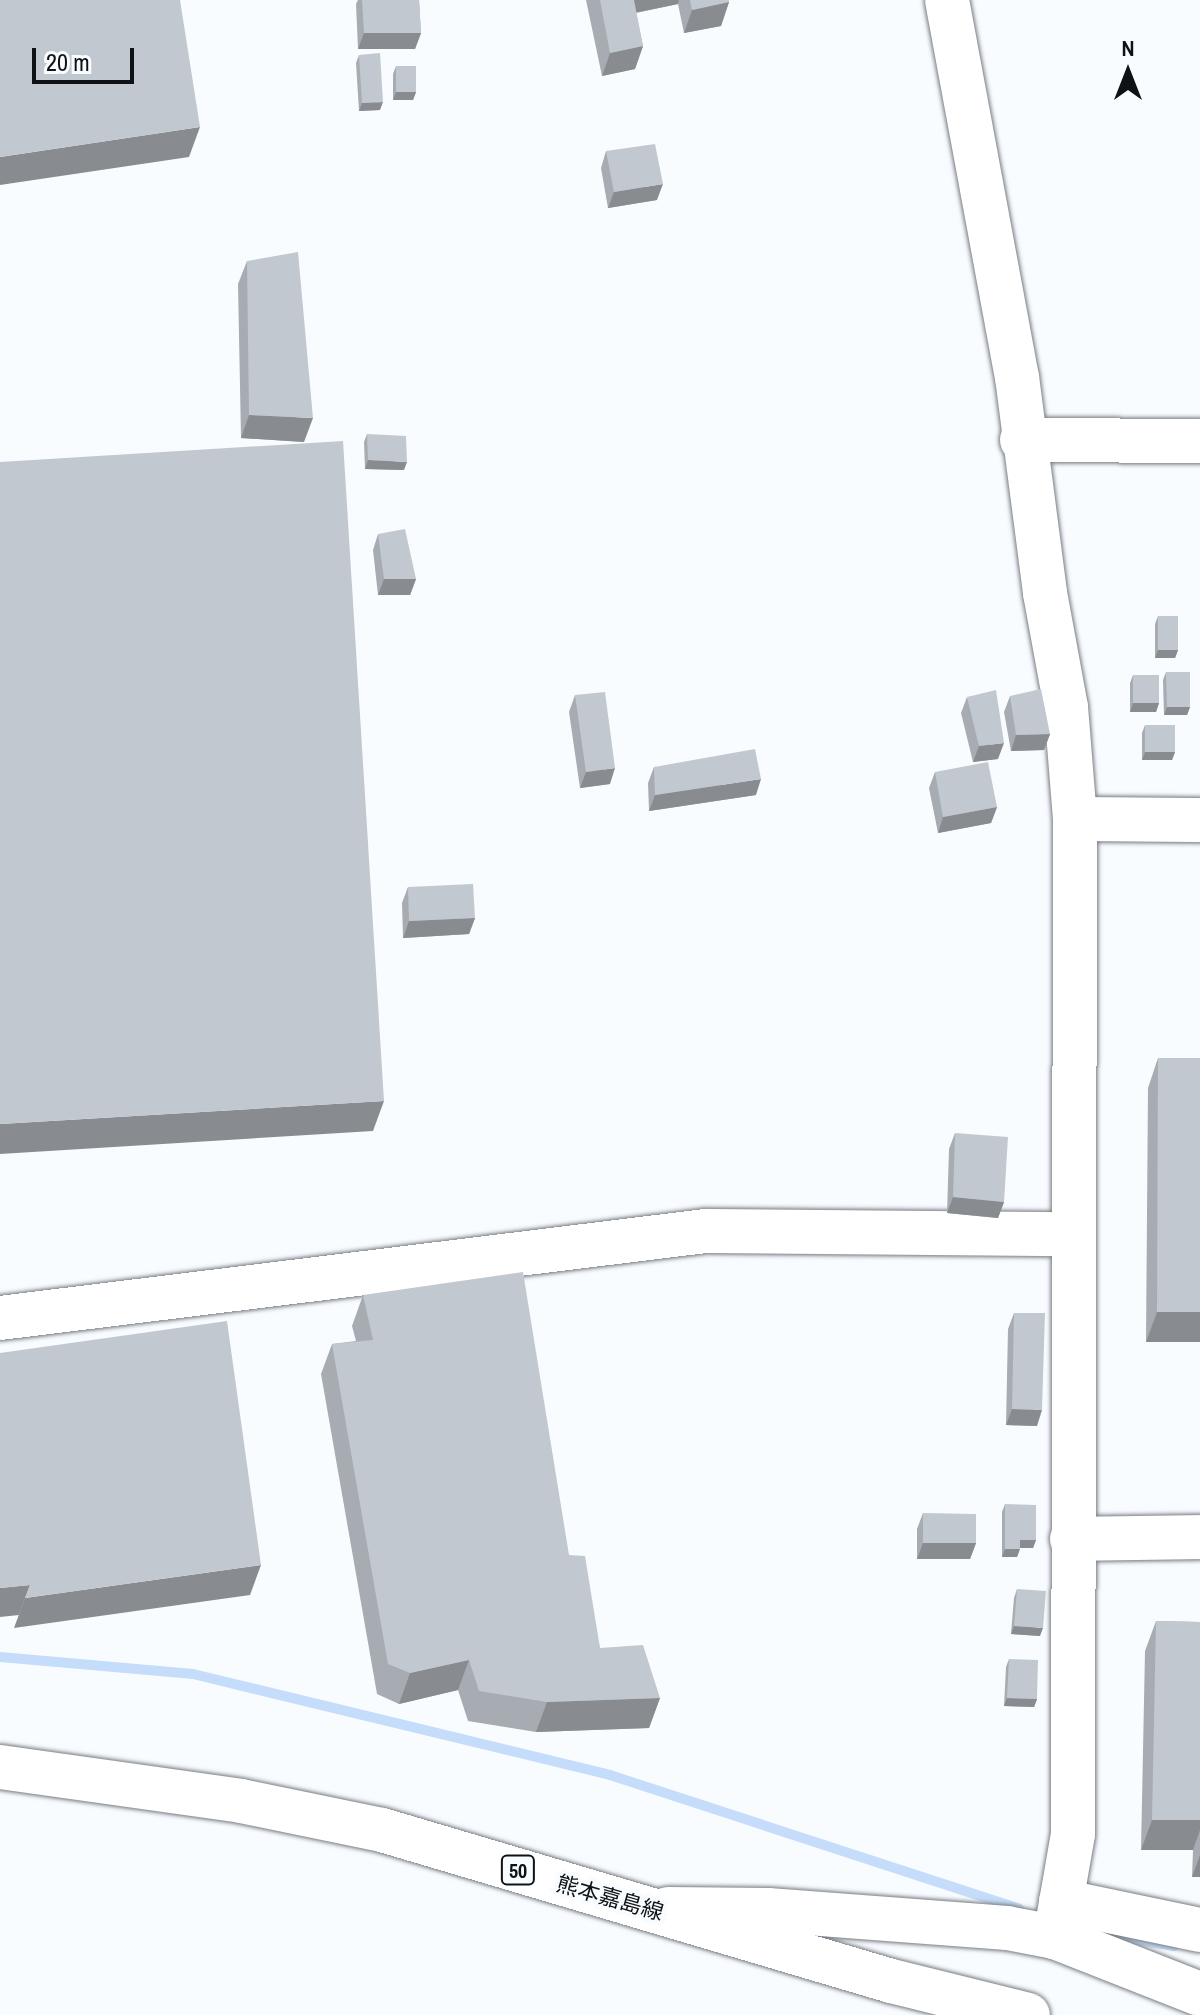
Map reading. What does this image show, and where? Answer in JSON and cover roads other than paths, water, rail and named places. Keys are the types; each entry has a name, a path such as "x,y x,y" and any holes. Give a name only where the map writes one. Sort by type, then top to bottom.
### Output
{"street":[{"path":"947,0 1017,377 1022,440 1066,707 1075,819 1073,1834 1058,1919"},
{"path":"1022,440 1200,441"},
{"path":"1075,819 1200,820"},
{"path":"0,1318 706,1231 1074,1234"},
{"path":"1072,1539 1200,1537"},
{"name":"熊本嘉島線","path":"0,1767 241,1801 382,1830 891,1981 1028,2015"},
{"path":"646,1908 1058,1919 1200,1930"},
{"path":"1058,1919 1200,1994"}],"waterway":[{"path":"0,1657 193,1674 610,1775 1019,1909"},
{"path":"1111,1936 1174,1946"}]}
